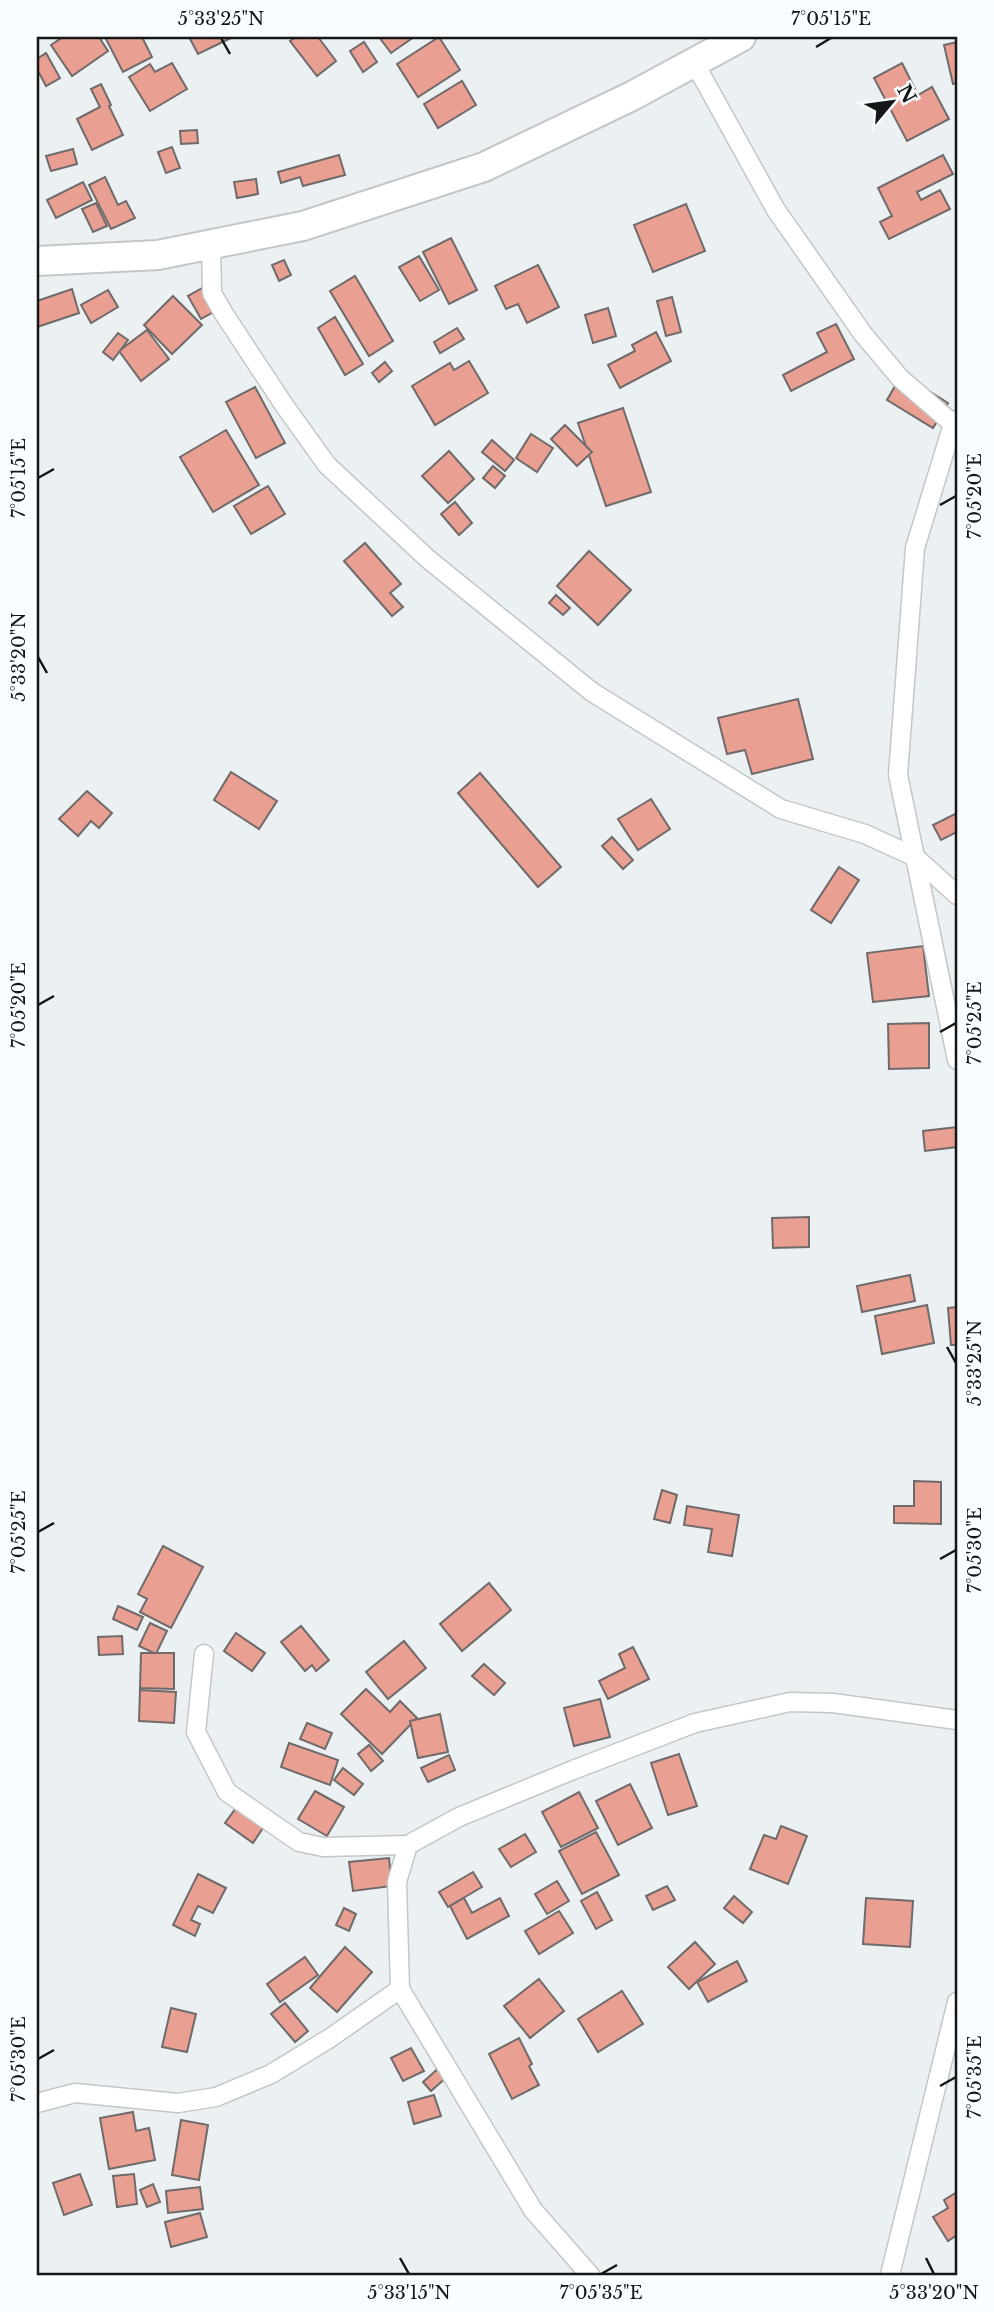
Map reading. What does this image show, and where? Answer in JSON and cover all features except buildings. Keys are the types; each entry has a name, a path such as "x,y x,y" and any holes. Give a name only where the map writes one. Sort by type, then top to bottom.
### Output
{"main road":[{"path":"37,261 158,255 303,226 484,167 632,96 741,37"}],"street":[{"path":"694,62 776,210 863,334 900,377 955,422 915,548 898,775 957,1060"},
{"path":"211,244 212,293 223,314 284,405 327,465 428,559 592,692 781,809 865,834 915,857 957,895"},
{"path":"204,1654 196,1732 227,1792 299,1842 323,1847 408,1844 459,1817 695,1723 790,1702 833,1703 957,1720"},
{"path":"408,1844 397,1882 400,1989 533,2210 590,2275"},
{"path":"37,2103 75,2093 178,2103 216,2097 271,2074 330,2038 400,1989"},
{"path":"890,2275 957,2002"}]}
